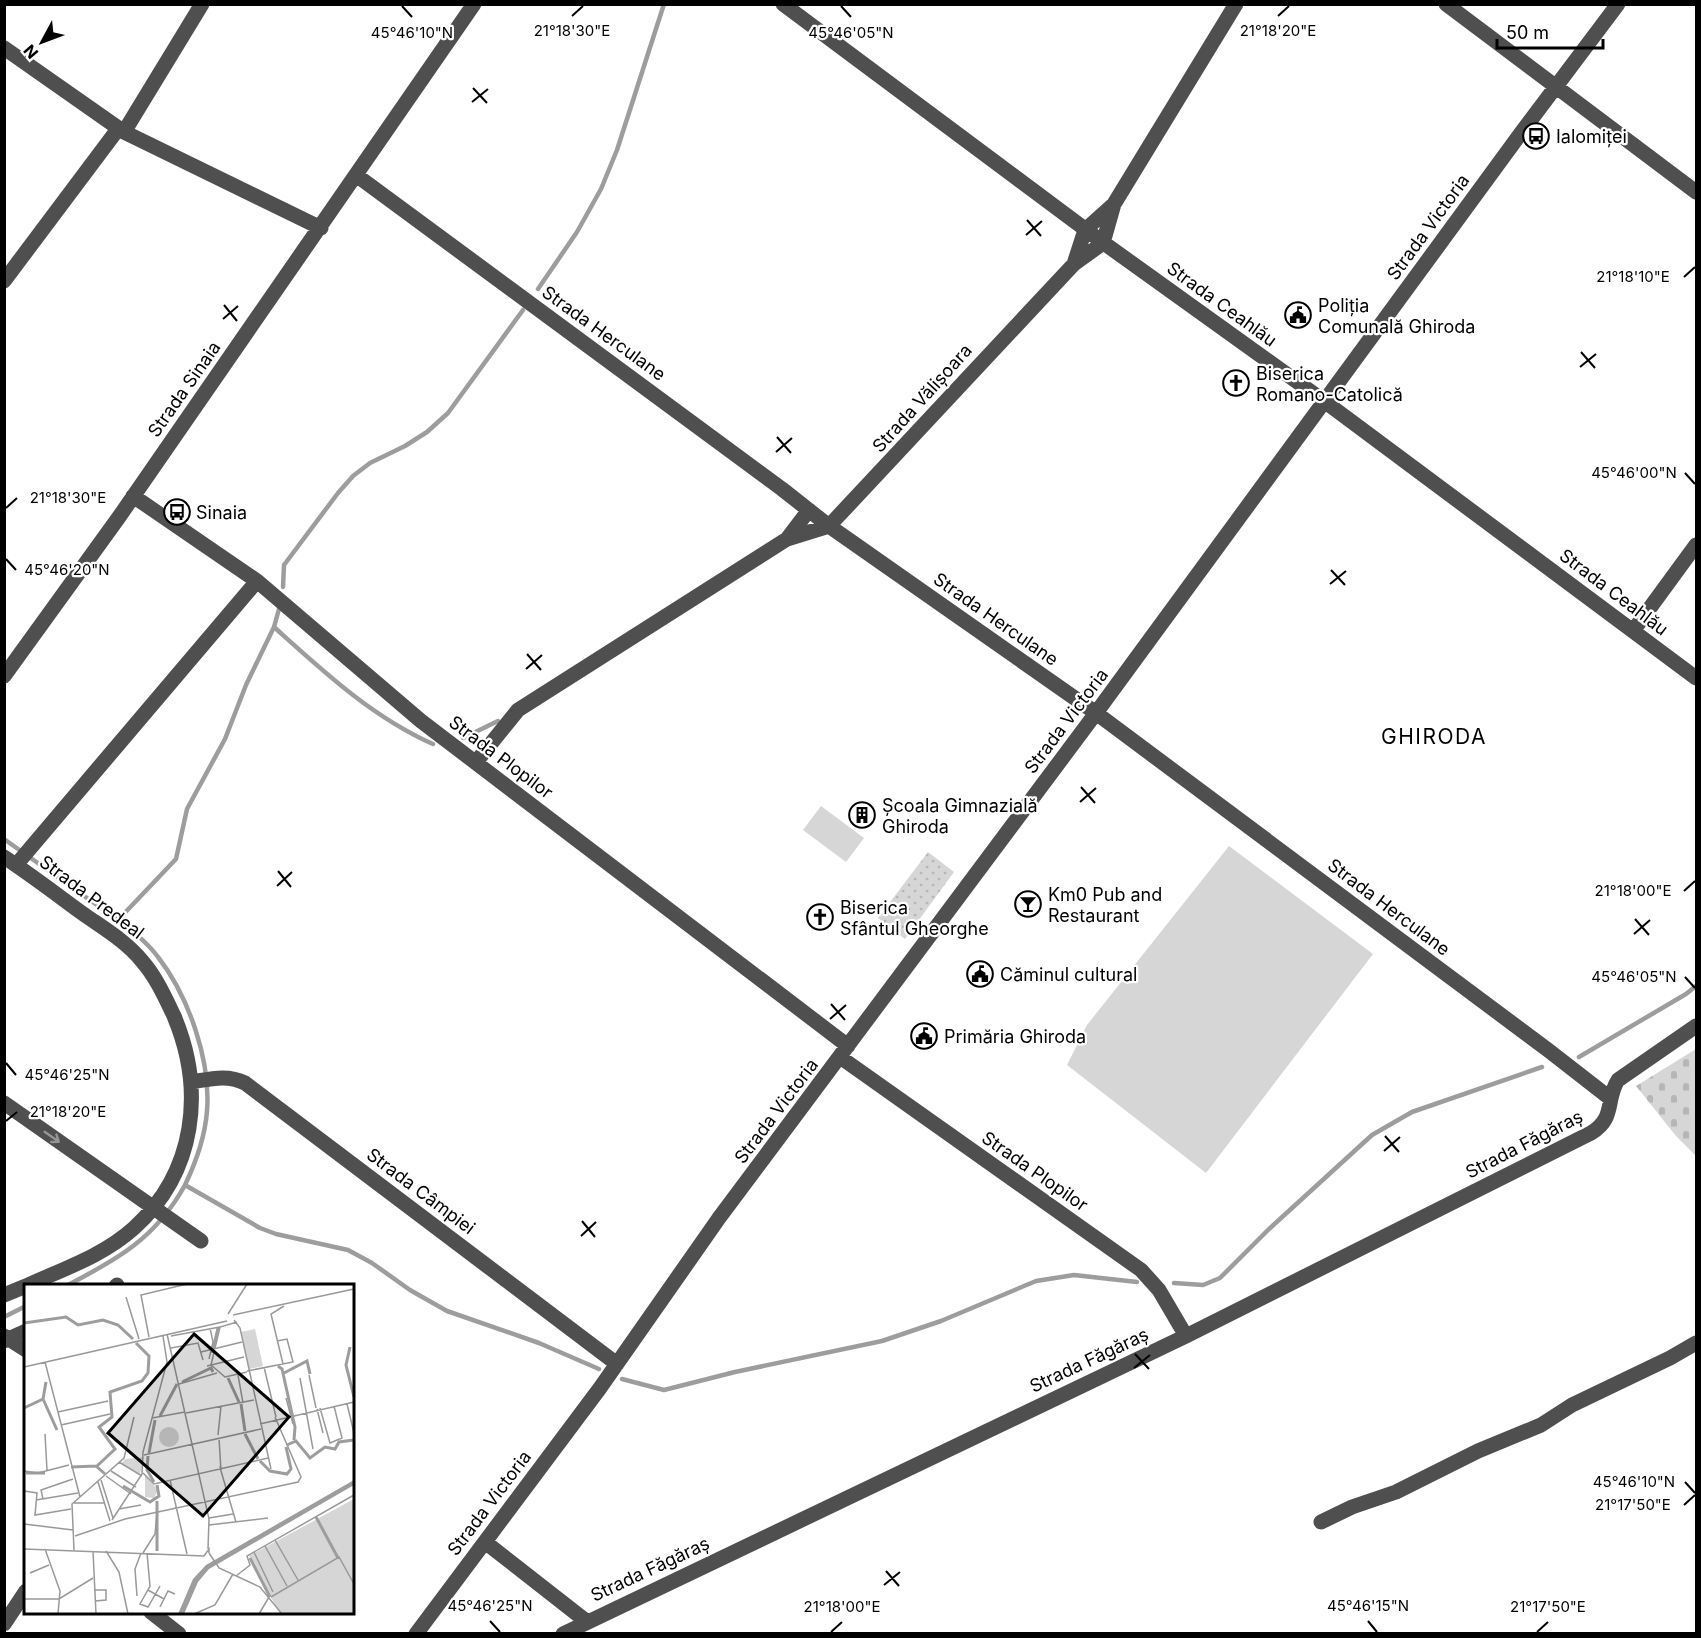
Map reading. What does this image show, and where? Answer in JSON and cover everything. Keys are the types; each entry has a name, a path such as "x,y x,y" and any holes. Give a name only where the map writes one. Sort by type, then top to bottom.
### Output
{"street":[{"path":"4,281 121,131 202,4"},
{"name":"Strada Sinaia","path":"4,676 321,228 474,4"},
{"name":"Strada Ceahlău","path":"783,4 1094,236 1324,401 1696,678"},
{"name":"Strada Vălișoara","path":"476,762 518,710 819,518 1074,264 1114,204 1236,4"},
{"path":"1446,4 1696,192"},
{"name":"Strada Victoria","path":"416,1634 600,1388 719,1218 1096,713 1618,4"},
{"path":"4,48 121,131 321,228"},
{"name":"Strada Herculane","path":"356,175 819,518 1096,713 1611,1099"},
{"name":"Strada Vălișoara","path":"1094,236 1114,204"},
{"name":"Strada Plopilor","path":"133,496 257,581 421,721 844,1051 1141,1270 1159,1290 1186,1336"},
{"name":"Strada Vălișoara","path":"787,539 819,518"},
{"path":"1633,631 1696,545"},
{"path":"13,861 32,846 257,581"},
{"name":"Strada Predeal","path":"13,861 120,940 147,967 165,997 187,1055 201,1080 186,1142 162,1214 132,1230 105,1249 30,1284"},
{"name":"Strada Făgăraș","path":"563,1634 586,1621 1186,1336 1591,1133 1606,1119 1612,1089 1618,1080 1696,1026"},
{"name":"Strada Câmpiei","path":"201,1080 232,1078 245,1083 617,1364"},
{"path":"4,1103 201,1241"},
{"name":"Strada Predeal","path":"4,1295 24,1287"},
{"path":"6,1338 24,1332"},
{"path":"6,1338 24,1349"},
{"path":"1321,1522 1352,1507 1396,1492 1478,1451 1541,1425 1572,1405 1696,1343"},
{"path":"485,1542 586,1621"},
{"path":"4,1624 24,1594"},
{"path":"154,1614 179,1634"}],"green space":[{"path":"821,806 864,838 846,862 803,830"},
{"path":"1229,846 1373,954 1206,1173 1067,1065 1087,1025"},
{"path":"928,852 954,872 905,939 878,918"},
{"path":"1696,1049 1696,1156 1676,1136 1636,1086"}],"waterway":[{"path":"538,289 577,232 601,189 617,150 664,4"},
{"path":"283,587 284,565 338,493 353,476 370,463 427,432 448,413 523,310"},
{"path":"279,609 274,627 246,685 225,739 187,809 176,859 118,920 149,946 158,957 179,991 196,1030 205,1071 207,1111 199,1149 185,1185 260,1228 276,1234 348,1250 447,1311 539,1343 599,1369"},
{"path":"274,627 369,707 389,721 433,744"},
{"path":"463,738 498,721"},
{"path":"4,839 118,920"},
{"path":"1579,1057 1696,986"},
{"path":"1174,1283 1203,1285 1220,1278 1269,1229 1372,1135 1412,1112 1542,1067"},
{"path":"70,1284 119,1256 148,1233 174,1203 185,1185"},
{"path":"622,1379 664,1390 735,1372 882,1341 941,1321 1036,1281 1074,1275 1137,1282"},
{"path":"4,1317 24,1307"}],"place":[{"name":"Ialomiței","path":"1536,136"},
{"name":"Poliția Comunală Ghiroda","path":"1298,315"},
{"name":"Biserica Romano-Catolică","path":"1236,383"},
{"name":"Sinaia","path":"177,512"},
{"name":"Școala Gimnazială Ghiroda","path":"862,815"},
{"name":"Km0 Pub and Restaurant","path":"1028,904"},
{"name":"Biserica Sfântul Gheorghe","path":"820,917"},
{"name":"Căminul cultural","path":"980,974"},
{"name":"Primăria Ghiroda","path":"924,1036"}],"district":[{"name":"GHIRODA","path":"1434,736"}]}
